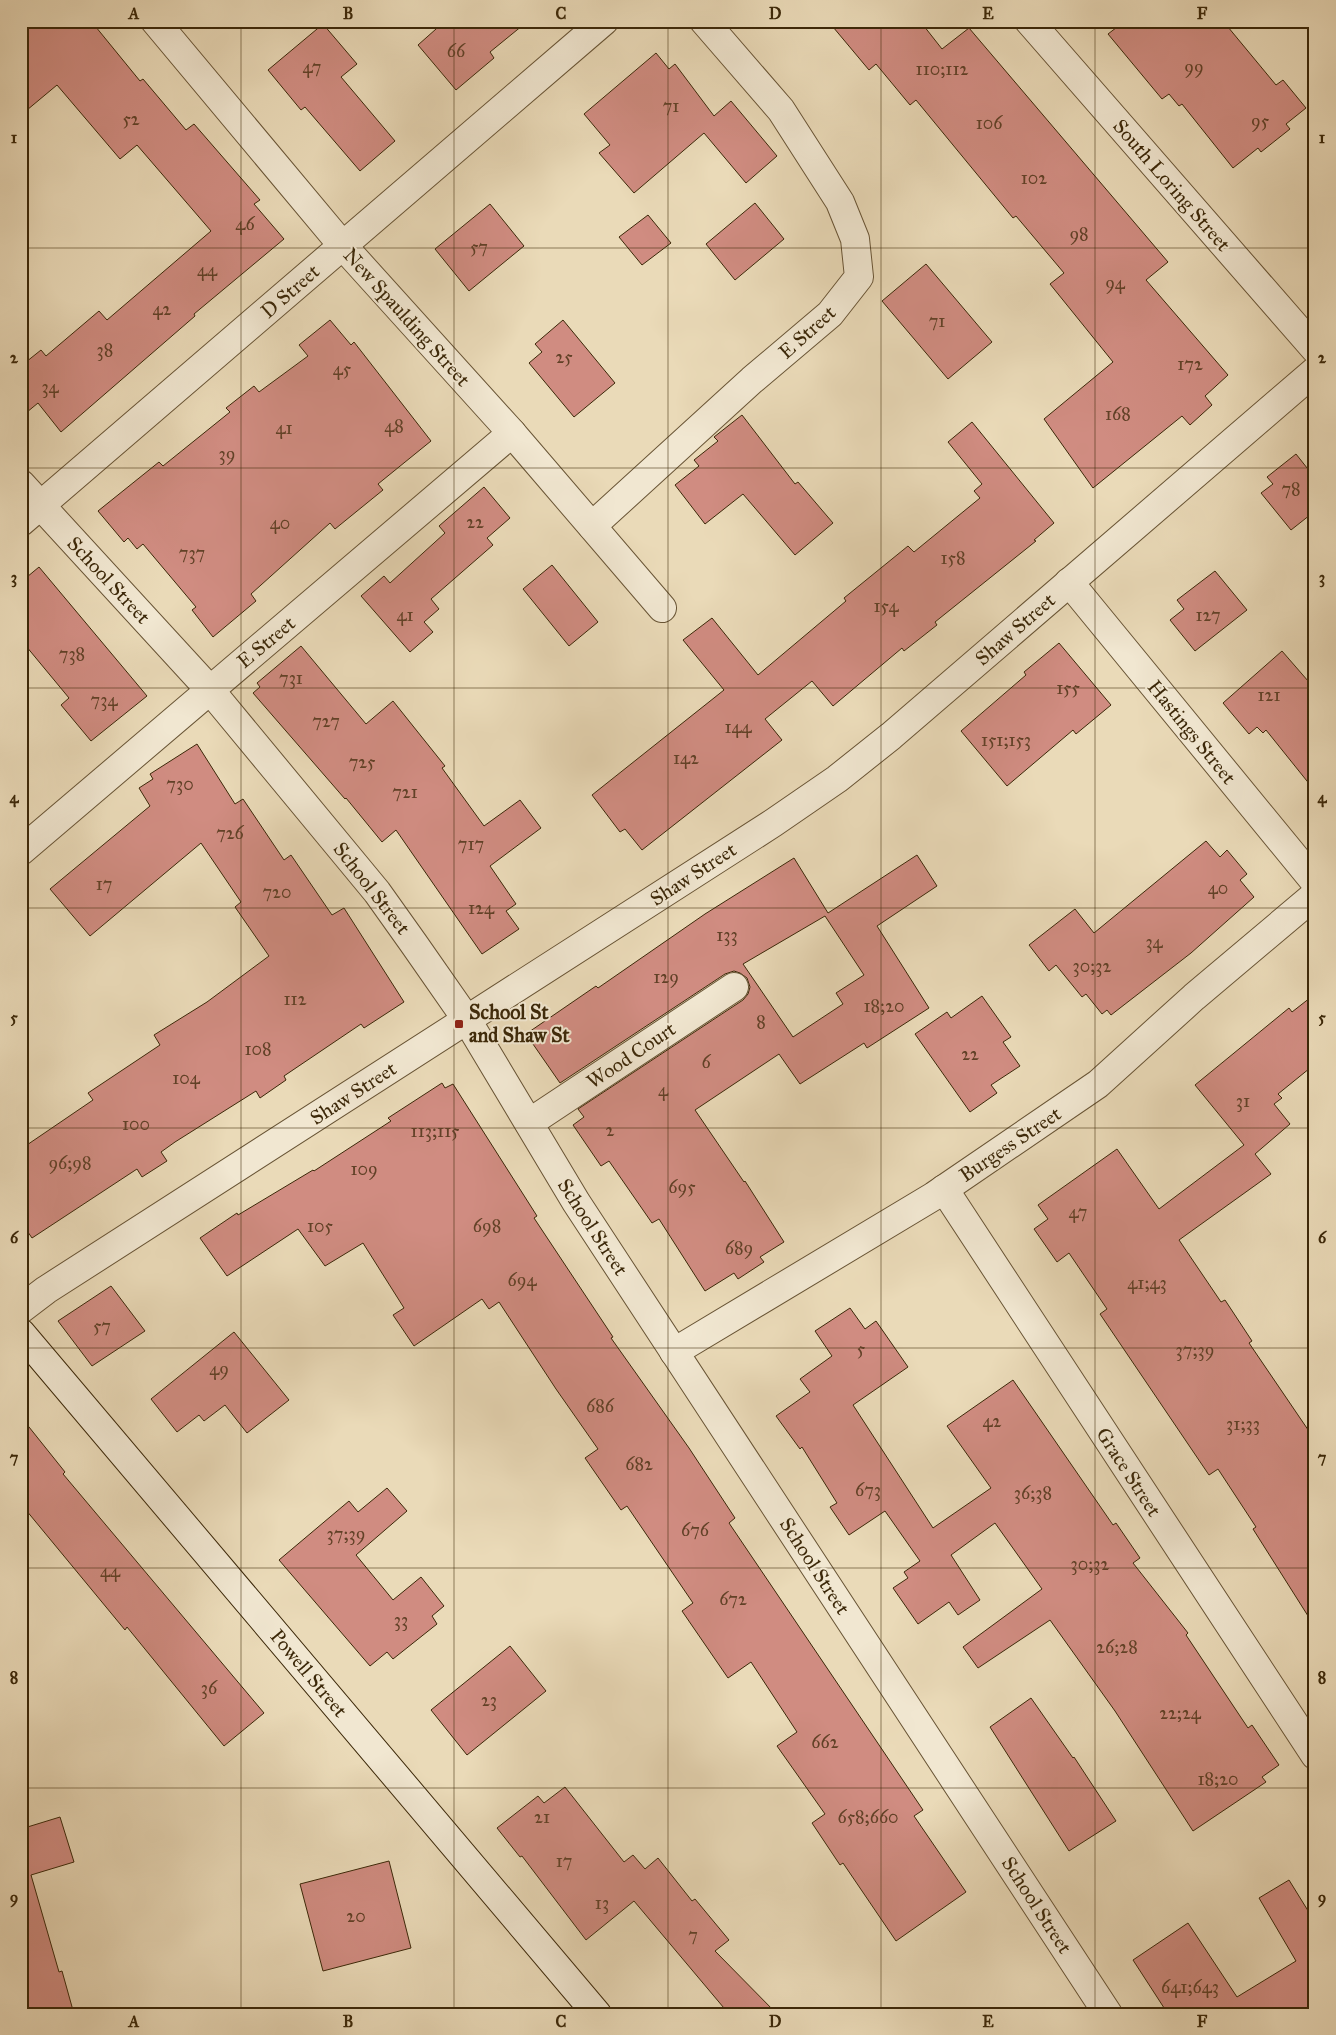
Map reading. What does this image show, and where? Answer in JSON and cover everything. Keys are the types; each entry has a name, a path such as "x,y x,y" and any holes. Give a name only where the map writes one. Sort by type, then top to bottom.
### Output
{"street":[{"name":"New Spaulding Street","path":"155,21 342,246 512,433 662,608"},
{"name":"D Street","path":"31,514 604,21"},
{"name":"E Street","path":"592,526 752,380 830,314 859,277 855,239 840,202 781,110 704,21"},
{"name":"South Loring Street","path":"1029,21 1315,349"},
{"name":"Shaw Street","path":"21,1309 54,1285 773,823 837,779 891,736 1315,371"},
{"name":"E Street","path":"21,851 512,433"},
{"name":"School Street","path":"21,484 31,514 210,690 377,892 466,1020 576,1202 1108,2014"},
{"name":"Hastings Street","path":"1069,582 1315,882"},
{"name":"Burgess Street","path":"674,1352 944,1189 1098,1084 1194,997 1315,895"},
{"name":"Wood Court","path":"529,1124 734,987"},
{"name":"Grace Street","path":"944,1189 1315,1755"},
{"name":"Powell Street","path":"21,1333 597,2014"}],"building":[{"path":"21,21 91,21 140,81 143,79 186,130 194,124 260,200 254,204 284,239 194,314 195,316 61,432 38,403 21,417 21,366 41,350 46,356 99,311 107,320 211,231 137,145 120,159 57,85 21,115"},
{"path":"445,21 528,21 490,52 494,58 456,90 418,45"},
{"path":"828,21 920,21 942,49 969,28 1168,262 1146,280 1228,375 1205,396 1212,405 1190,425 1182,416 1093,488 1044,419 1113,362 1050,284 1064,273 1016,216 1013,218 916,100 910,105 876,64 869,70"},
{"path":"1125,21 1223,21 1276,85 1283,80 1306,108 1286,124 1290,129 1261,152 1258,148 1233,168 1182,104 1179,106 1169,94 1162,99 1108,34"},
{"path":"323,24 357,64 341,77 395,141 360,171 305,107 301,110 268,70"},
{"path":"656,53 669,69 675,64 714,116 731,101 777,156 746,183 704,133 634,193 599,153 610,145 584,114"},
{"path":"755,203 784,239 735,280 706,244"},
{"path":"490,204 524,246 469,291 435,249"},
{"path":"648,215 671,243 642,265 619,237"},
{"path":"926,264 992,342 948,379 882,301"},
{"path":"330,320 351,345 354,342 431,441 378,484 383,490 335,529 330,523 251,594 256,601 213,637 192,610 196,607 143,544 137,549 128,538 124,542 98,511 159,462 163,466 230,412 226,408 254,386 259,392 308,356 299,345"},
{"path":"563,320 615,383 574,417 529,363 542,352 535,344"},
{"path":"742,415 795,484 798,482 833,523 795,555 743,494 705,524 675,485 699,466 694,460 718,441 714,437"},
{"path":"972,422 1054,523 1034,540 1036,541 935,622 937,625 904,651 902,648 833,706 812,681 765,719 782,740 642,850 625,829 620,832 592,795 724,690 683,640 712,618 758,675 846,601 844,598 908,546 914,552 980,498 974,491 982,484 948,442"},
{"path":"1296,454 1315,478 1315,511 1291,530 1261,493 1273,484 1267,477"},
{"path":"484,487 510,518 487,538 493,545 431,599 439,609 424,622 433,632 410,652 361,596 384,576 390,583 445,533 439,526"},
{"path":"552,565 598,622 569,646 523,589"},
{"path":"39,567 147,696 91,741 61,705 69,698 21,640 21,582"},
{"path":"1215,571 1247,610 1195,651 1170,620 1184,609 1177,600"},
{"path":"1059,643 1111,705 1076,734 1073,730 1007,786 961,731 1026,675 1024,672"},
{"path":"301,646 366,724 393,701 445,766 442,768 484,826 520,800 541,828 490,866 516,904 506,911 519,929 482,954 396,830 382,842 346,798 253,693 260,687 257,683"},
{"path":"1282,651 1315,689 1315,791 1266,730 1263,733 1257,727 1249,734 1223,703"},
{"path":"197,744 235,804 243,799 284,860 291,855 332,915 344,908 404,1002 364,1028 361,1024 284,1076 286,1080 260,1098 256,1091 175,1142 161,1152 167,1161 142,1177 137,1169 32,1238 21,1222 21,1149 93,1100 88,1093 160,1045 154,1035 207,1002 269,956 235,907 241,902 201,843 90,936 50,889 150,806 139,788 153,779 150,774"},
{"path":"1206,841 1220,857 1227,850 1247,874 1240,880 1254,897 1191,953 1111,1015 1107,1010 1102,1014 1086,994 1082,997 1056,965 1049,971 1029,945 1075,909 1094,933"},
{"path":"917,855 937,886 877,926 929,1008 867,1048 864,1043 800,1084 779,1054 695,1110 745,1181 784,1242 760,1257 764,1262 738,1279 734,1273 705,1291 659,1219 652,1223 609,1161 601,1166 573,1125 584,1117 578,1109 743,1000 748,994 750,987 747,978 734,971 725,974 560,1083 526,1034 596,986 598,988 705,914 794,858 828,913","holes":["825,916 864,975 836,993 843,1004 793,1037 743,964"]},
{"path":"1315,994 1315,1064 1278,1094 1282,1098 1274,1104 1290,1124 1255,1154 1271,1174 1179,1240 1221,1302 1225,1300 1252,1341 1249,1343 1315,1440 1315,1627 1253,1529 1256,1527 1218,1469 1209,1475 1100,1314 1107,1309 1069,1253 1057,1262 1034,1229 1048,1219 1038,1205 1117,1149 1159,1209 1244,1145 1195,1085 1289,1008 1292,1012"},
{"path":"982,996 1011,1037 1003,1042 1020,1066 991,1085 997,1093 970,1112 915,1034 947,1012 951,1018"},
{"path":"442,1083 445,1088 453,1084 537,1216 534,1218 613,1337 611,1338 689,1448 735,1518 729,1523 923,1810 914,1816 966,1892 896,1941 843,1863 840,1865 812,1823 825,1814 777,1746 797,1732 751,1662 728,1678 682,1611 693,1603 627,1506 621,1510 585,1458 598,1449 499,1302 489,1309 482,1299 414,1346 393,1315 404,1308 363,1243 325,1266 298,1229 227,1276 200,1238 237,1213 238,1215 314,1171 391,1121 388,1118"},
{"path":"111,1286 145,1331 92,1366 58,1321"},
{"path":"850,1308 865,1329 876,1321 908,1367 853,1405 933,1528 991,1488 947,1426 1013,1380 1113,1525 1116,1523 1140,1558 1133,1563 1188,1633 1186,1635 1248,1728 1252,1725 1279,1765 1262,1777 1266,1782 1193,1831 1115,1711 1050,1620 978,1668 963,1647 1042,1589 995,1523 951,1555 980,1600 958,1615 949,1602 918,1624 893,1588 908,1578 904,1572 920,1561 885,1511 849,1535 830,1507 837,1503 802,1447 800,1449 776,1416 810,1392 800,1379 832,1356 815,1331"},
{"path":"234,1332 289,1400 247,1433 225,1405 204,1421 199,1415 177,1432 151,1399"},
{"path":"21,1417 65,1472 63,1474 264,1713 224,1746 127,1627 125,1630 21,1504"},
{"path":"387,1488 407,1511 356,1555 393,1600 421,1577 444,1606 432,1616 437,1624 393,1659 387,1652 370,1666 279,1560 349,1501 358,1512"},
{"path":"510,1646 546,1691 467,1755 431,1710"},
{"path":"1031,1698 1074,1757 1116,1821 1069,1851 990,1727"},
{"path":"565,1787 624,1862 633,1855 645,1869 658,1858 692,1901 695,1899 729,1940 715,1951 777,2014 729,2014 634,1901 586,1940 522,1856 520,1857 497,1828 538,1796 544,1803"},
{"path":"60,1817 74,1862 31,1875 59,1972 62,1971 74,2014 21,2014 21,1829"},
{"path":"389,1861 411,1948 323,1971 300,1884"},
{"path":"1289,1880 1315,1922 1315,2014 1168,2014 1133,1960 1188,1923 1237,1997 1296,1961 1259,1898"}],"place":[{"name":"School St and Shaw St","path":"459,1024"}]}
